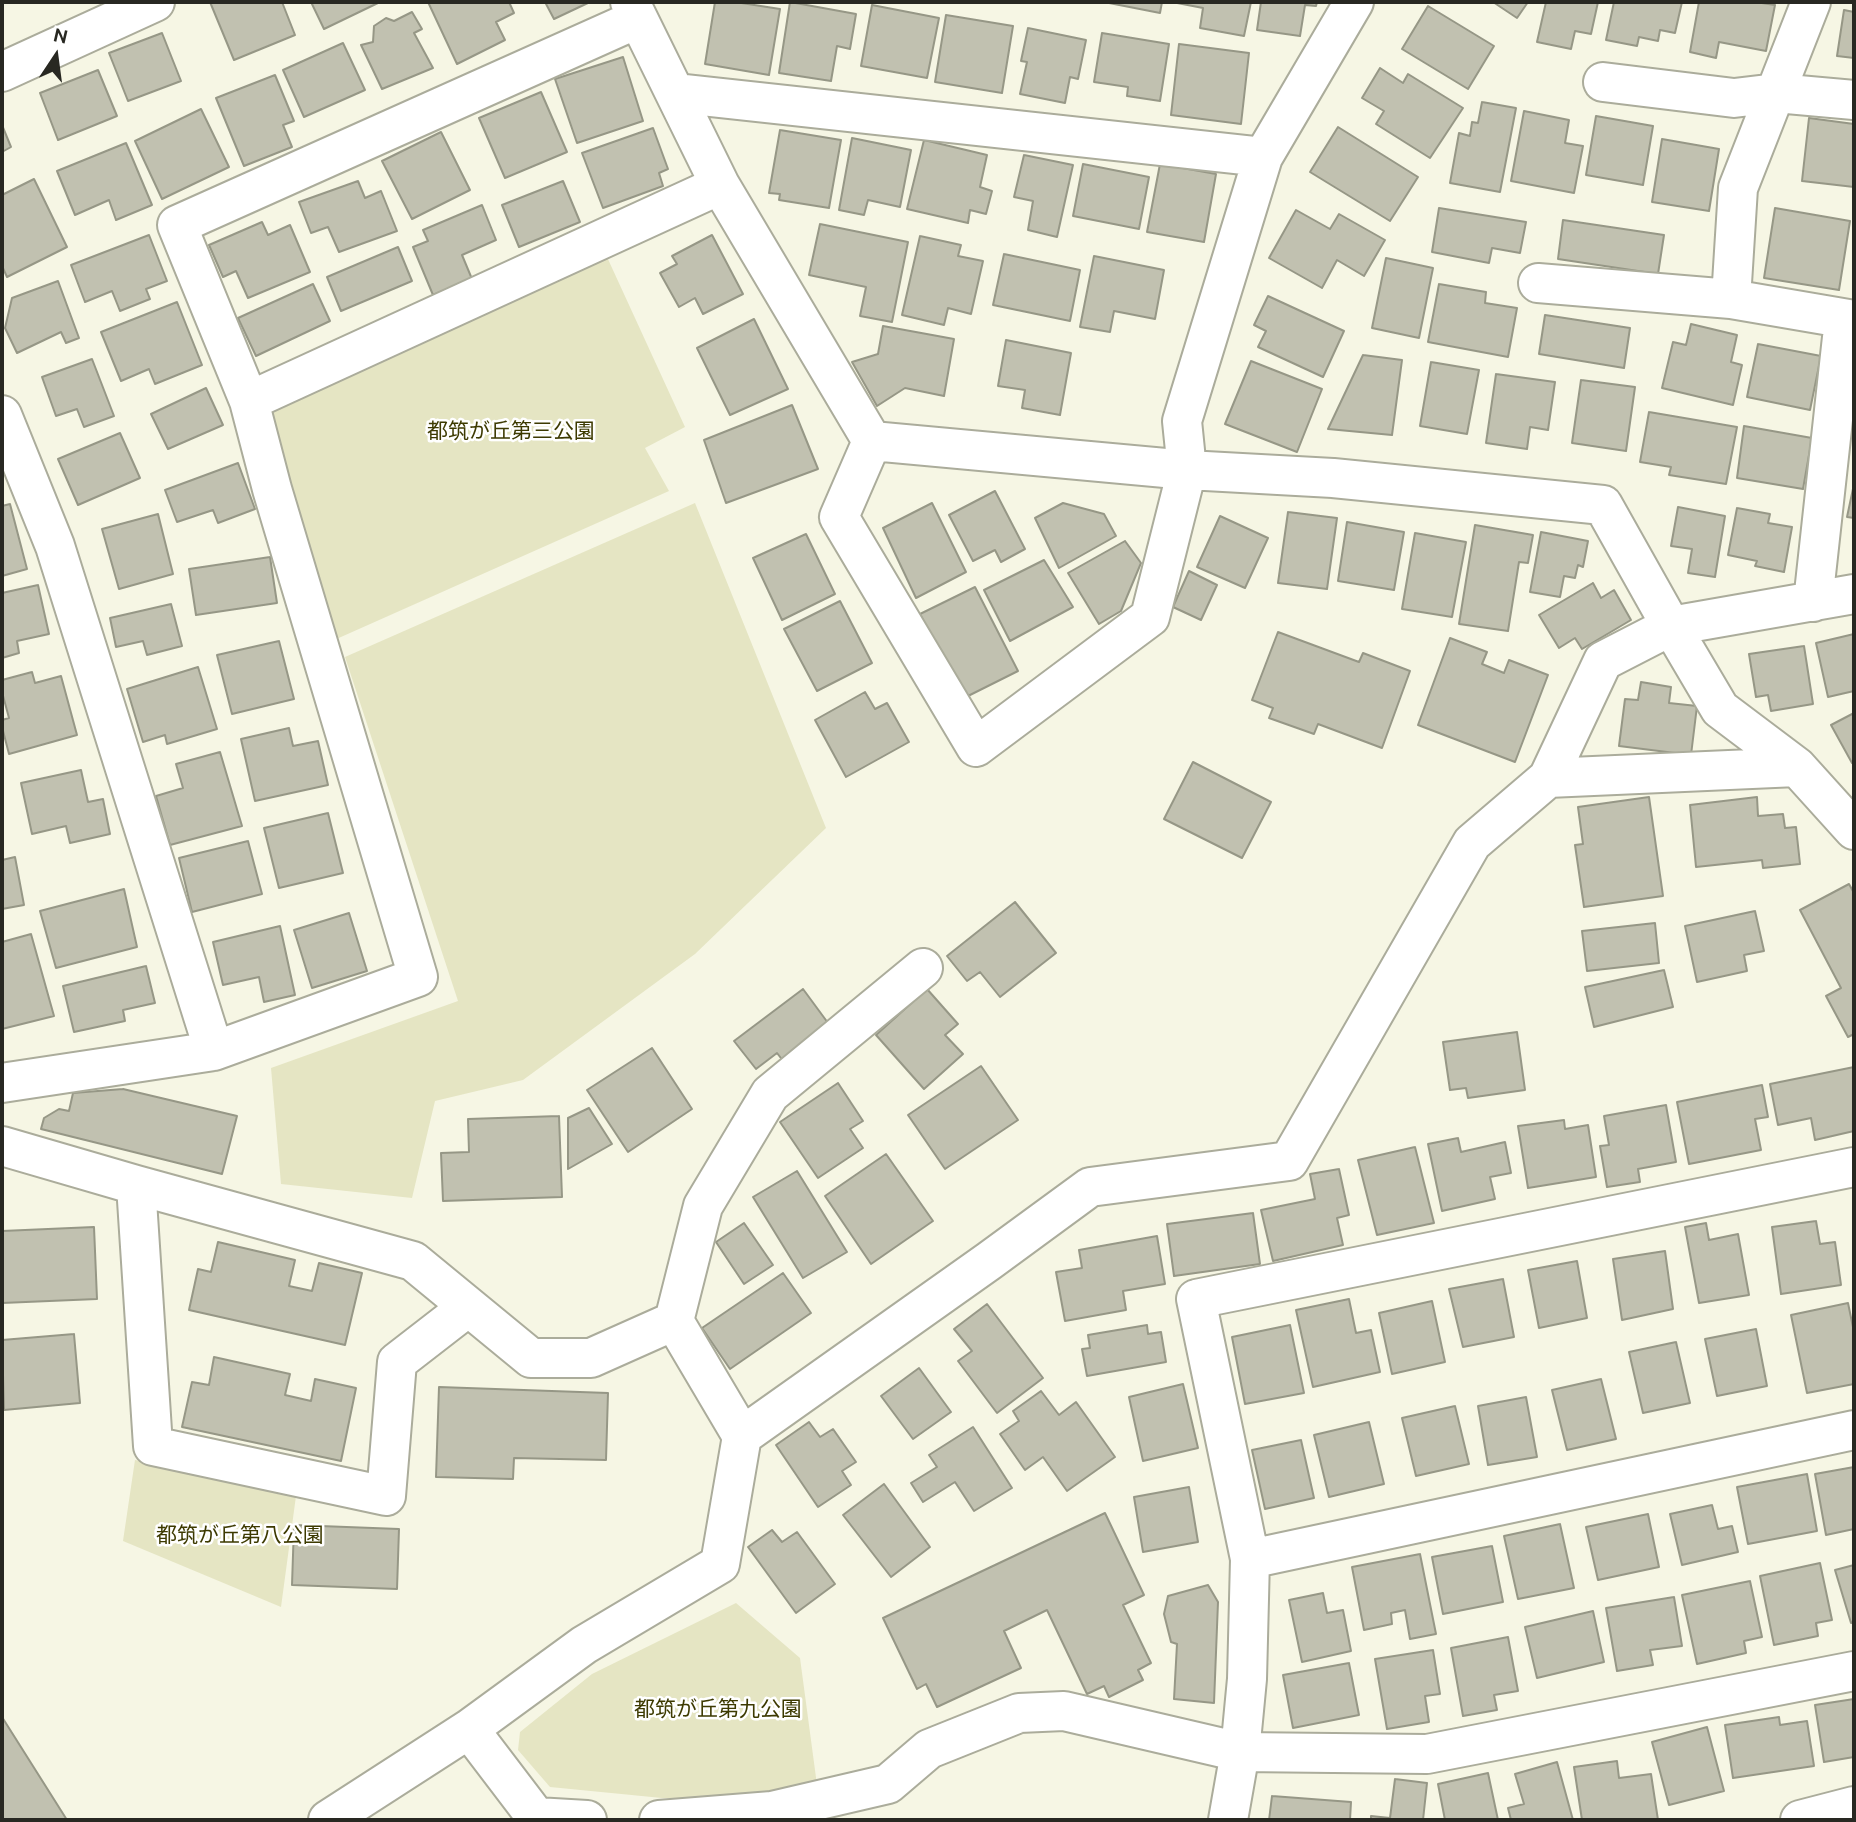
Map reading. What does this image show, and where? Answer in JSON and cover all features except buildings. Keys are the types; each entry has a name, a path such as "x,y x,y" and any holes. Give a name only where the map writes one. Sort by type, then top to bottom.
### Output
{"street":[{"path":"2,72 155,2"},
{"path":"872,441 839,517 976,747 1150,617 1187,470 1182,421 1263,157 1354,2"},
{"path":"1731,299 1738,188 1811,2"},
{"path":"2,1083 214,1051 418,977 276,502 249,401 177,225 634,10 720,185 872,441"},
{"path":"1603,82 1734,98 1776,93 1854,100"},
{"path":"675,93 1263,157"},
{"path":"249,401 720,185"},
{"path":"1538,283 1731,299 1849,320 1813,602"},
{"path":"2,415 55,546 214,1051"},
{"path":"872,441 1187,470 1333,478 1603,505 1720,709 1797,767 1854,830"},
{"path":"742,1436 1090,1187 1289,1161 1472,843 1548,778 1603,661 1671,626 1854,594"},
{"path":"1548,778 1797,767"},
{"path":"328,1820 469,1729 584,1645 720,1564 742,1436 674,1321 703,1206 770,1094 923,968"},
{"path":"2,1146 413,1261 531,1358 592,1358 674,1321"},
{"path":"1228,1820 1240,1752 1247,1679 1250,1559 1196,1299 1854,1167"},
{"path":"136,1185 153,1446 386,1496 397,1362 468,1307"},
{"path":"1250,1559 1854,1430"},
{"path":"659,1820 772,1811 888,1784 929,1749 1019,1713 1064,1712 1240,1752 1427,1754 1854,1671"},
{"path":"469,1729 536,1817 587,1820"},
{"path":"1800,1820 1854,1806"}],"green space":[{"name":"都筑が丘第三公園","path":"607,257 685,427 645,448 669,491 332,641 261,412"},
{"path":"695,503 826,828 695,954 523,1080 435,1101 412,1198 281,1184 271,1068 458,1001 345,657"},
{"name":"都筑が丘第八公園","path":"135,1460 296,1496 281,1607 123,1541"},
{"name":"都筑が丘第九公園","path":"736,1603 800,1658 817,1785 710,1798 662,1798 550,1787 518,1750 520,1732 592,1674"}]}
